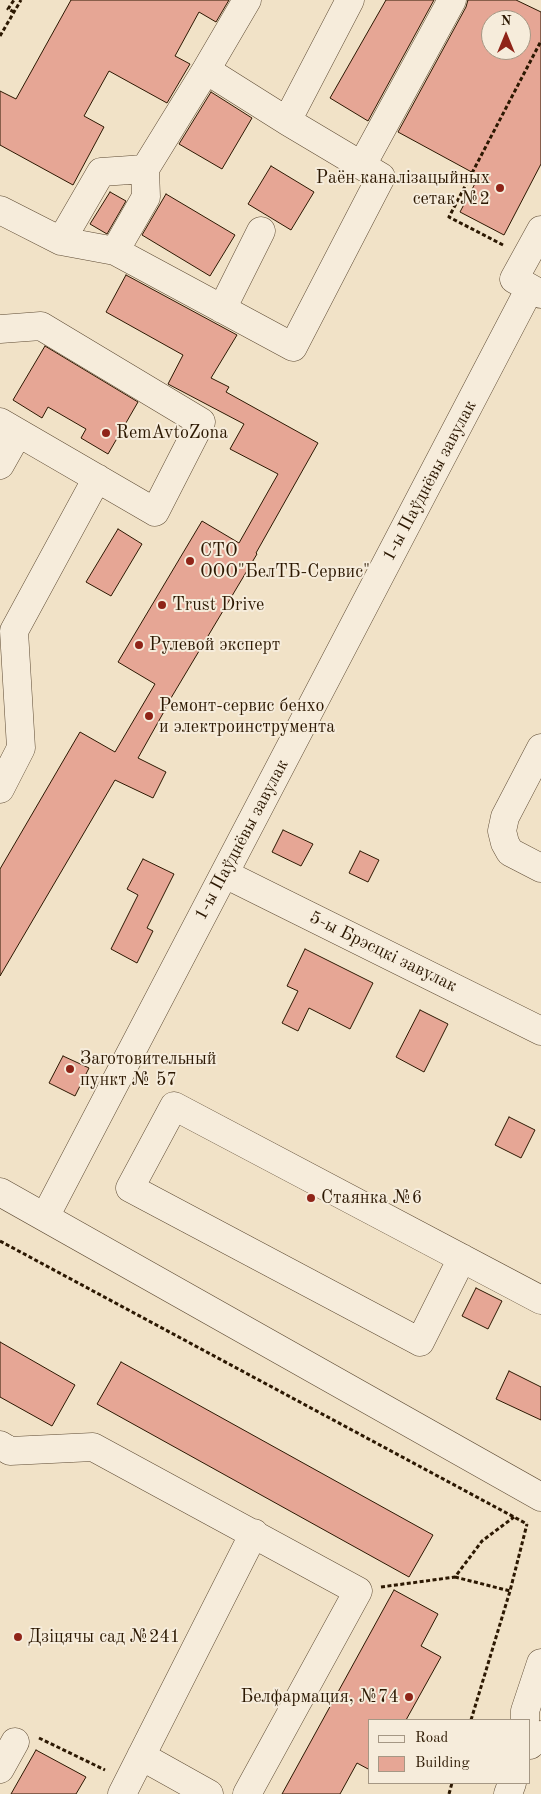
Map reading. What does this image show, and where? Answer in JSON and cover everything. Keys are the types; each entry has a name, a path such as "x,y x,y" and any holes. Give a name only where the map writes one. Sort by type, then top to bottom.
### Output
{"street":[{"path":"115,251 146,197 145,168 247,0"},
{"path":"287,121 350,0"},
{"path":"362,165 452,0"},
{"path":"0,210 61,241 115,251 293,347 382,177 287,121 206,70"},
{"path":"61,241 101,172 145,168"},
{"path":"536,291 514,279 541,230"},
{"path":"222,309 261,231"},
{"name":"1-ы Паўднёвы завулак","path":"45,1217 225,874 536,291"},
{"path":"0,330 40,326 201,422 155,512 9,427 0,465"},
{"path":"0,789 21,748 14,631 96,478"},
{"path":"541,748 505,818 502,831 505,844 510,852 541,868"},
{"name":"5-ы Брэсцкі завулак","path":"225,874 541,1030"},
{"path":"462,1258 420,1342 130,1188 174,1106 462,1258 541,1300"},
{"path":"0,1192 536,1507"},
{"path":"3,1455 93,1447 358,1591 247,1794"},
{"path":"125,1788 254,1534"},
{"path":"525,1719 525,1711 541,1663"},
{"path":"531,1744 541,1735"},
{"path":"0,1769 15,1742"},
{"path":"141,1756 209,1794"}],"path":[{"path":"14,0 8,10 14,12"},
{"path":"0,36 21,0"},
{"path":"526,257 449,217 541,41"},
{"path":"0,1241 527,1524"},
{"path":"471,1719 510,1591 527,1524 536,1507"},
{"path":"455,1577 482,1541 514,1517"},
{"path":"358,1591 455,1577 510,1591"},
{"path":"15,1742 25,1731 125,1788"}],"building":[{"path":"71,0 229,0 216,22 199,12 175,56 190,64 167,103 109,71 84,116 104,127 73,185 0,145 0,91 16,99"},
{"path":"386,0 434,0 368,121 330,98"},
{"path":"468,0 516,0 541,12 541,164 504,235 460,212 479,176 398,132 466,7"},
{"path":"211,92 252,118 222,169 179,144"},
{"path":"271,166 314,192 291,230 248,204"},
{"path":"110,192 126,201 107,234 90,224"},
{"path":"166,194 235,235 210,276 142,235"},
{"path":"126,275 237,335 211,378 229,387 226,392 318,443 257,554 165,708 138,758 166,772 153,798 115,780 0,976 0,869 80,732 115,752 155,684 118,662 202,521 239,543 278,474 230,449 244,424 168,384 183,355 106,312"},
{"path":"45,346 138,402 108,454 81,438 86,429 48,407 42,418 13,400"},
{"path":"118,529 142,544 111,596 86,582"},
{"path":"283,830 313,844 301,866 272,852"},
{"path":"360,851 379,860 368,882 349,873"},
{"path":"143,859 174,874 147,928 153,931 137,963 111,949 138,895 127,889"},
{"path":"305,949 373,983 350,1029 309,1008 298,1031 282,1023 298,991 287,986"},
{"path":"420,1010 448,1024 424,1072 396,1057"},
{"name":"Заготовительный пункт № 57","path":"63,1056 89,1068 75,1096 49,1083"},
{"path":"509,1117 535,1130 521,1158 495,1145"},
{"path":"476,1288 502,1301 488,1329 462,1316"},
{"path":"0,1342 75,1385 52,1426 0,1397"},
{"path":"121,1362 433,1535 409,1577 97,1404"},
{"path":"509,1371 541,1387 541,1420 496,1399"},
{"path":"394,1590 438,1614 421,1646 441,1657 407,1719 368,1719 368,1769 357,1763 340,1794 282,1794"},
{"path":"36,1750 86,1777 76,1794 11,1794"}],"place":[{"name":"Раён каналізацыйных сетак №2","path":"500,188"},
{"name":"RemAvtoZona","path":"106,433"},
{"name":"СТО ООО\"БелТБ-Сервис\"","path":"190,561"},
{"name":"Trust Drive","path":"162,605"},
{"name":"Рулевой эксперт","path":"139,645"},
{"name":"Ремонт-сервис бенхо и электроинструмента","path":"149,716"},
{"name":"Заготовительный пункт № 57","path":"70,1069"},
{"name":"Стаянка №6","path":"311,1198"},
{"name":"Дзіцячы сад №241","path":"18,1637"},
{"name":"Белфармация, №74","path":"409,1697"}]}
